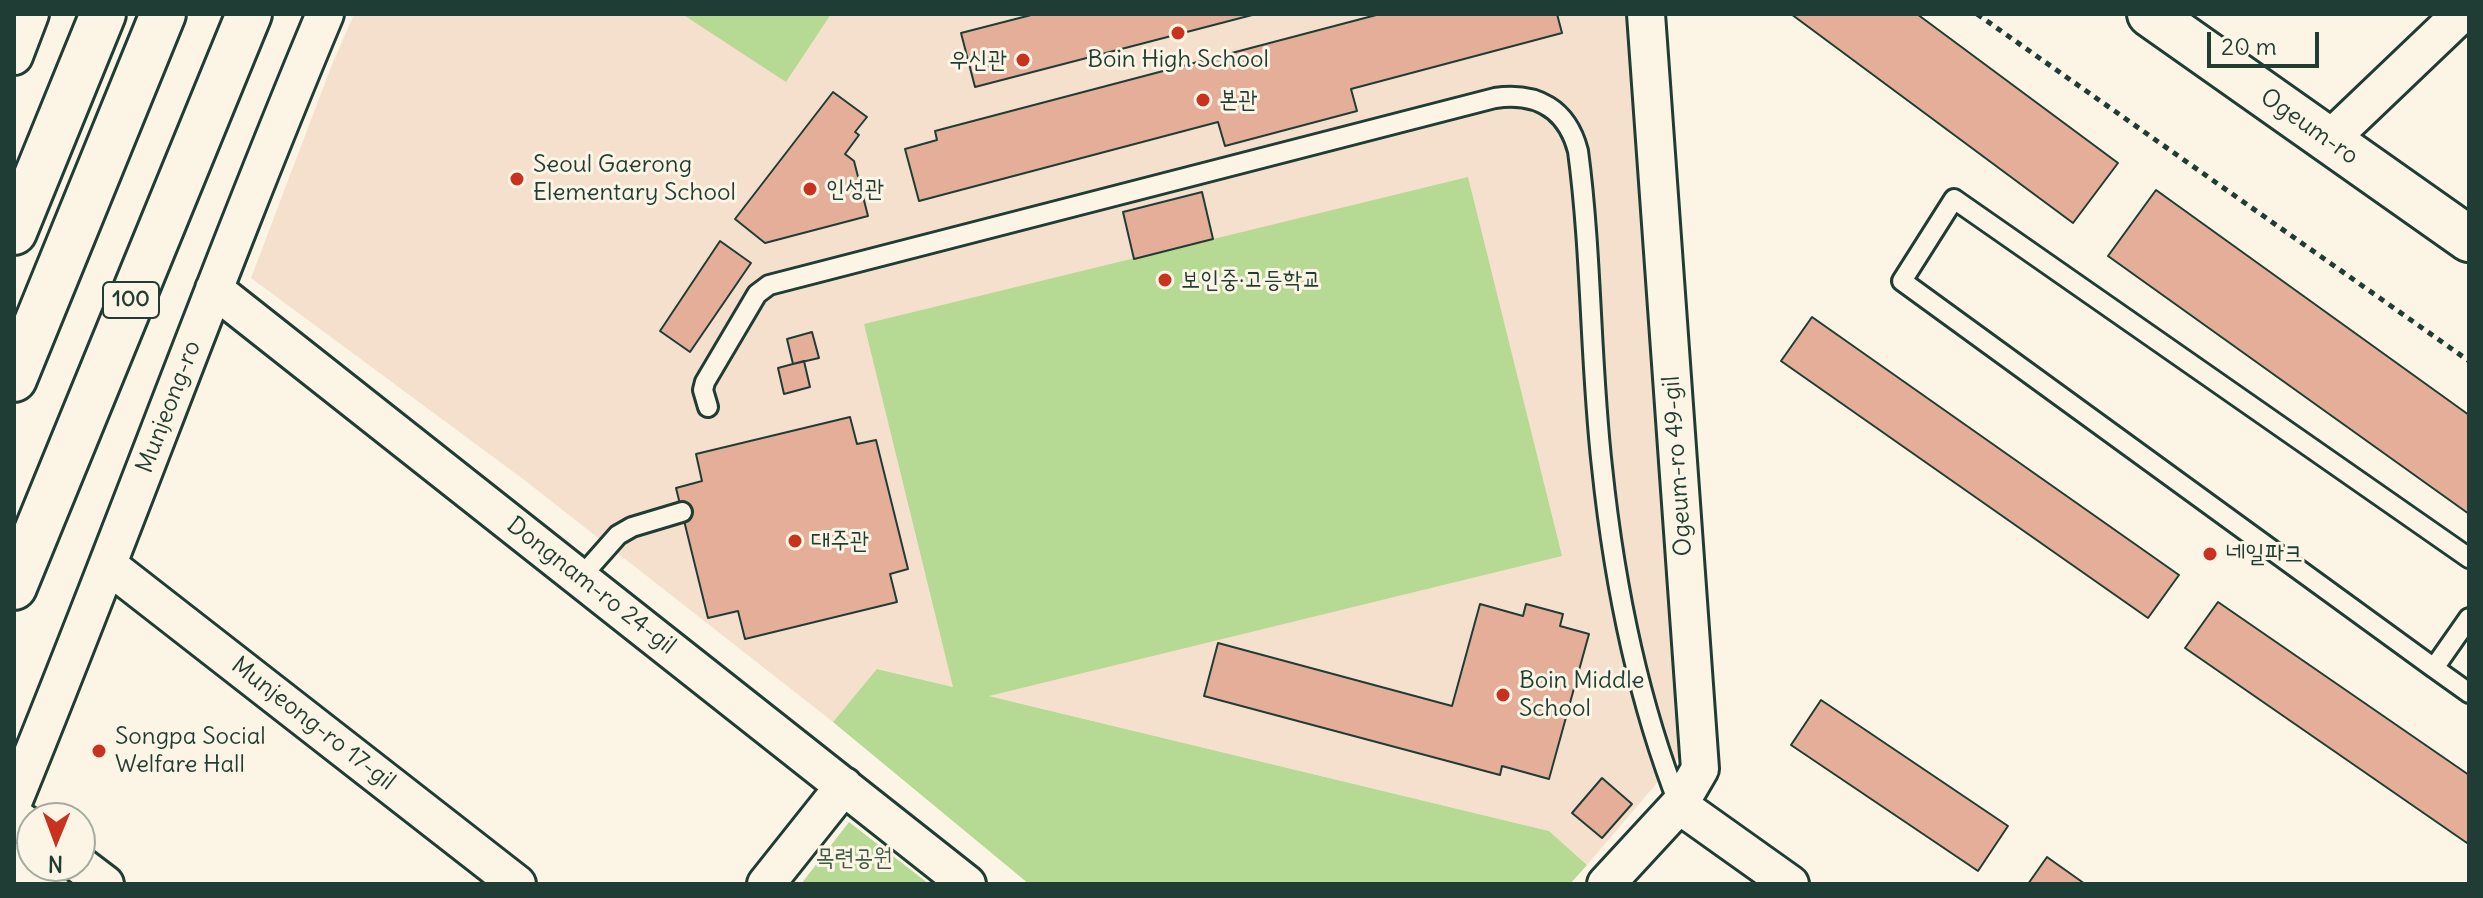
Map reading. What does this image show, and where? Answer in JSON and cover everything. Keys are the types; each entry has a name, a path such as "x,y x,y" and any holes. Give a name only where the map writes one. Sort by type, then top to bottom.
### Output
{"main road":[{"path":"14,232 103,14"},
{"path":"14,379 163,14"},
{"name":"100","path":"14,587 249,14"},
{"name":"Ogeum-ro","path":"2150,14 2469,239"}],"street":[{"path":"14,56 30,14"},
{"name":"Munjeong-ro","path":"14,800 263,161 325,14"},
{"name":"Ogeum-ro 49-gil","path":"1606,884 1679,805 1700,769 1646,14"},
{"path":"2328,141 2461,14"},
{"name":"Dongnam-ro 24-gil","path":"214,289 967,884"},
{"name":"Munjeong-ro 17-gil","path":"108,565 517,884"},
{"path":"766,884 844,786"},
{"path":"1679,805 1790,884"}],"lane":[{"path":"708,407 703,390 705,382 757,294 769,285 1495,98 1532,98 1565,120 1574,135 1578,151 1602,467 1614,553 1627,626 1653,730 1679,805"},
{"path":"2469,558 1954,199 1902,281 2469,693"},
{"path":"580,578 618,535 632,527 682,512"},
{"path":"2434,668 2469,618"}],"path":[{"path":"1977,14 2469,361"}],"shaded area":[{"name":"보인중·고등학교","path":"354,14 1640,14 1691,743 1587,865 1549,831 878,669 833,722 523,479 251,278"}],"green space":[{"path":"682,14 831,14 786,82"},
{"path":"1468,177 1562,556 989,696 1549,831 1587,865 1570,884 1029,884 833,722 877,669 953,687 864,324"},
{"name":"목련공원","path":"849,822 929,884 801,884"}],"building":[{"name":"우신관","path":"1035,14 1256,14 975,87 961,33"},
{"name":"본관","path":"1380,14 1557,14 1562,33 1351,89 1357,111 1225,146 1218,122 919,201 905,149 937,140 935,131"},
{"path":"1791,14 1917,14 2118,163 2073,223"},
{"name":"인성관","path":"833,92 867,117 855,132 859,135 845,154 854,161 868,216 765,243 735,219"},
{"path":"2156,190 2469,415 2469,514 2108,256"},
{"path":"1202,192 1213,239 1134,259 1123,212"},
{"path":"720,241 751,263 690,352 660,331"},
{"path":"1812,317 2179,575 2148,618 1781,361"},
{"path":"812,332 819,358 793,364 787,339"},
{"path":"804,361 810,387 784,394 778,368"},
{"name":"대주관","path":"850,417 857,444 876,440 908,569 890,574 897,602 745,639 738,611 708,618 676,488 702,481 696,454"},
{"path":"2218,602 2469,775 2467,843 2185,648"},
{"path":"1480,604 1523,616 1526,604 1563,614 1560,626 1589,634 1549,779 1502,766 1500,775 1204,696 1218,643 1452,706"},
{"path":"1821,700 2008,826 1978,871 1791,745"},
{"path":"1602,778 1632,804 1602,838 1572,813"},
{"path":"2047,857 2085,884 2028,884"}],"place":[{"name":"Boin High School","path":"1178,33"},
{"name":"우신관","path":"1023,60"},
{"name":"본관","path":"1203,100"},
{"name":"Seoul Gaerong Elementary School","path":"517,179"},
{"name":"인성관","path":"810,189"},
{"name":"보인중·고등학교","path":"1165,280"},
{"name":"대주관","path":"795,541"},
{"name":"네일파크","path":"2210,554"},
{"name":"Boin Middle School","path":"1503,695"},
{"name":"Songpa Social Welfare Hall","path":"99,751"}]}
